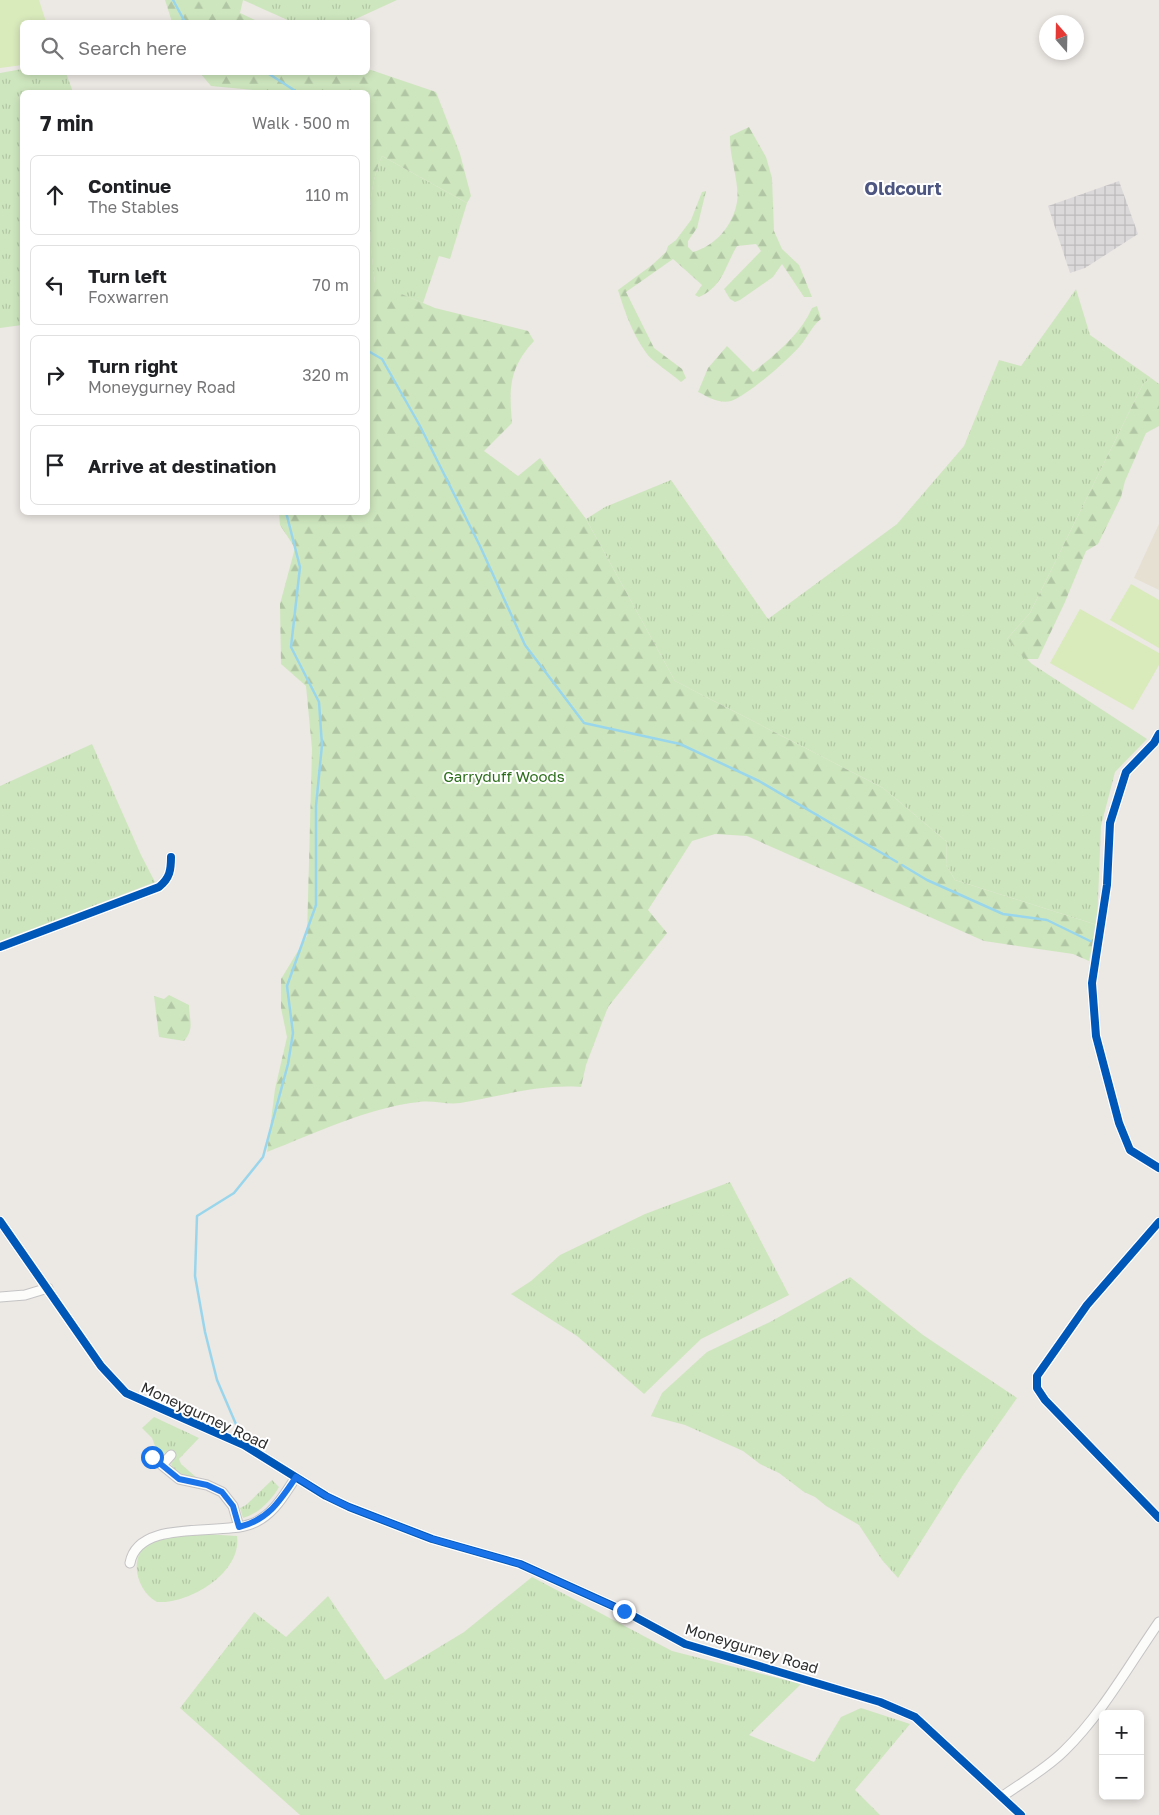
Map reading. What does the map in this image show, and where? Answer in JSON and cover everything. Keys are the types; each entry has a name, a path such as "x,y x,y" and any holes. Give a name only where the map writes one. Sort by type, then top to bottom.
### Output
{"street":[{"path":"1159,734 1154,743 1126,772 1110,823 1107,886 1092,983 1096,1036 1119,1123 1130,1150 1159,1168"},
{"path":"0,948 159,887 167,881 171,871 171,857"},
{"name":"Moneygurney Road","path":"0,1221 100,1366 126,1393 244,1445 326,1496 349,1507 432,1539 520,1564 624,1611 685,1644 880,1702 916,1717 1022,1815"},
{"path":"1159,1222 1087,1304 1037,1376 1036,1383 1045,1400 1159,1518"},
{"path":"0,1297 25,1295 48,1288"},
{"path":"162,1465 171,1455"},
{"path":"152,1457 179,1479 207,1485 222,1492 233,1506 239,1527"},
{"path":"130,1563 135,1551 156,1537 188,1530 239,1527 252,1524 272,1511 296,1477"},
{"path":"1003,1796 1063,1752 1083,1731 1102,1707 1159,1622"}],"shaded area":[{"path":"1119,181 1138,234 1085,268 1070,273 1048,206"},
{"path":"1159,524 1159,590 1134,578"}],"green space":[{"path":"0,0 39,0 45,20 20,20 20,65 0,68"},
{"path":"165,0 243,0 240,13 255,20 171,20"},
{"path":"243,0 397,0 353,20 288,20"},
{"path":"20,69 20,75 67,75 72,90 20,90 20,325 0,328 0,73"},
{"name":"Garryduff Woods","path":"370,70 436,92 460,154 471,196 467,203 382,156 373,187 370,219 370,90 252,90 211,86 202,75 370,75"},
{"path":"749,127 766,157 772,178 774,231 782,249 799,265 812,297 804,297 782,264 773,277 740,300 735,302 730,299 724,289 761,251 756,244 737,246 718,282 707,293 699,297 695,295 702,285 673,259 626,292 654,348 682,369 686,378 681,382 653,360 642,347 630,324 618,290 652,265 666,252 668,246 676,240 691,220 702,192 706,191 697,228 688,241 688,247 693,252 701,249 722,234 732,219 738,195 730,136"},
{"path":"382,156 467,203 450,259 439,256 423,303 375,284 371,252 370,219 373,187"},
{"name":"Garryduff Woods","path":"370,235 375,283 435,308 528,331 534,341 520,360 512,379 512,423 484,451 518,476 540,458 586,519 675,681 883,788 947,842 946,865 955,880 1097,925 1089,961 1073,954 984,941 747,836 715,834 692,841 648,910 667,933 608,1007 586,1065 581,1087 550,1087 460,1103 424,1102 399,1105 361,1115 267,1152 275,1089 287,1037 281,1008 281,979 307,936 312,749 306,686 281,664 280,604 295,548 280,525 279,515 370,515"},
{"path":"1076,289 1090,335 1151,378 1143,384 1030,613 1007,639 1032,664 1147,739 1115,772 1101,826 1097,925 955,880 946,865 947,842 883,788 675,681 586,519 605,507 671,480 768,619 897,524 964,446 999,360 1021,366"},
{"path":"817,306 821,319 803,343 757,385 738,398 727,402 722,402 698,392 708,368 727,346 753,372 787,343 801,327 812,308"},
{"path":"1151,378 1159,384 1159,426 1146,433 1125,481 1121,497 1098,544 1086,551 1065,602 1038,659 1025,659 1007,639 1030,613 1143,384"},
{"path":"1131,584 1159,600 1159,648 1110,620"},
{"path":"1080,609 1159,653 1159,665 1133,710 1050,663"},
{"path":"92,744 141,855 155,882 0,942 0,786"},
{"path":"169,995 189,1005 191,1024 184,1041 159,1037 154,996 164,999"},
{"path":"730,1182 789,1295 701,1339 644,1394 577,1336 511,1294 531,1281 560,1255 645,1214"},
{"path":"850,1277 923,1335 1017,1398 963,1475 898,1578 882,1560 859,1525 804,1492 779,1473 760,1464 743,1451 685,1425 651,1416 662,1393 707,1352 770,1322"},
{"path":"154,1417 199,1438 179,1459 181,1464 197,1478 185,1477 175,1471 171,1464 176,1457 169,1450 161,1456 152,1449 155,1446 152,1438 142,1428"},
{"path":"272,1480 279,1487 272,1497 259,1510 243,1518 240,1508 246,1505"},
{"path":"189,1533 237,1536 236,1550 231,1562 211,1584 198,1592 184,1598 157,1602 143,1589 139,1580 137,1561 140,1553 146,1545 155,1540"},
{"path":"532,1577 672,1651 801,1684 749,1735 814,1762 841,1717 861,1708 910,1724 855,1790 880,1815 300,1815 180,1708 254,1612 286,1637 328,1596 385,1680 464,1632"}],"waterway":[{"path":"173,0 184,20"},
{"path":"271,75 294,90"},
{"path":"370,352 382,359 420,426 480,546 525,645 584,723 680,744 759,781 897,862"},
{"path":"241,1436 217,1380 205,1332 195,1276 197,1216 234,1193 263,1157 288,1064 293,1033 287,986 316,905 316,806 322,745 319,702 291,647 300,567 287,515"},
{"path":"902,865 927,880 1003,914 1047,920 1090,941"}],"cycle path":[{"path":"1159,734 1154,743 1126,772 1110,823 1107,885 1092,983 1096,1036 1119,1123 1130,1150 1159,1168"},
{"path":"0,947 159,887 169,874 171,857"},
{"path":"0,1221 101,1366 126,1393 244,1445 326,1496 349,1507 432,1539 520,1564 624,1611 685,1644 880,1702 915,1717 1021,1815"},
{"path":"1159,1222 1087,1305 1037,1376 1037,1388 1045,1400 1159,1518"}],"district":[{"name":"Oldcourt","path":"903,188"}],"route":[{"path":"152,1457 179,1479 207,1485 222,1492 233,1506 239,1527 252,1524 272,1511 296,1477 326,1496 349,1507 432,1539 520,1564 624,1611"}]}
